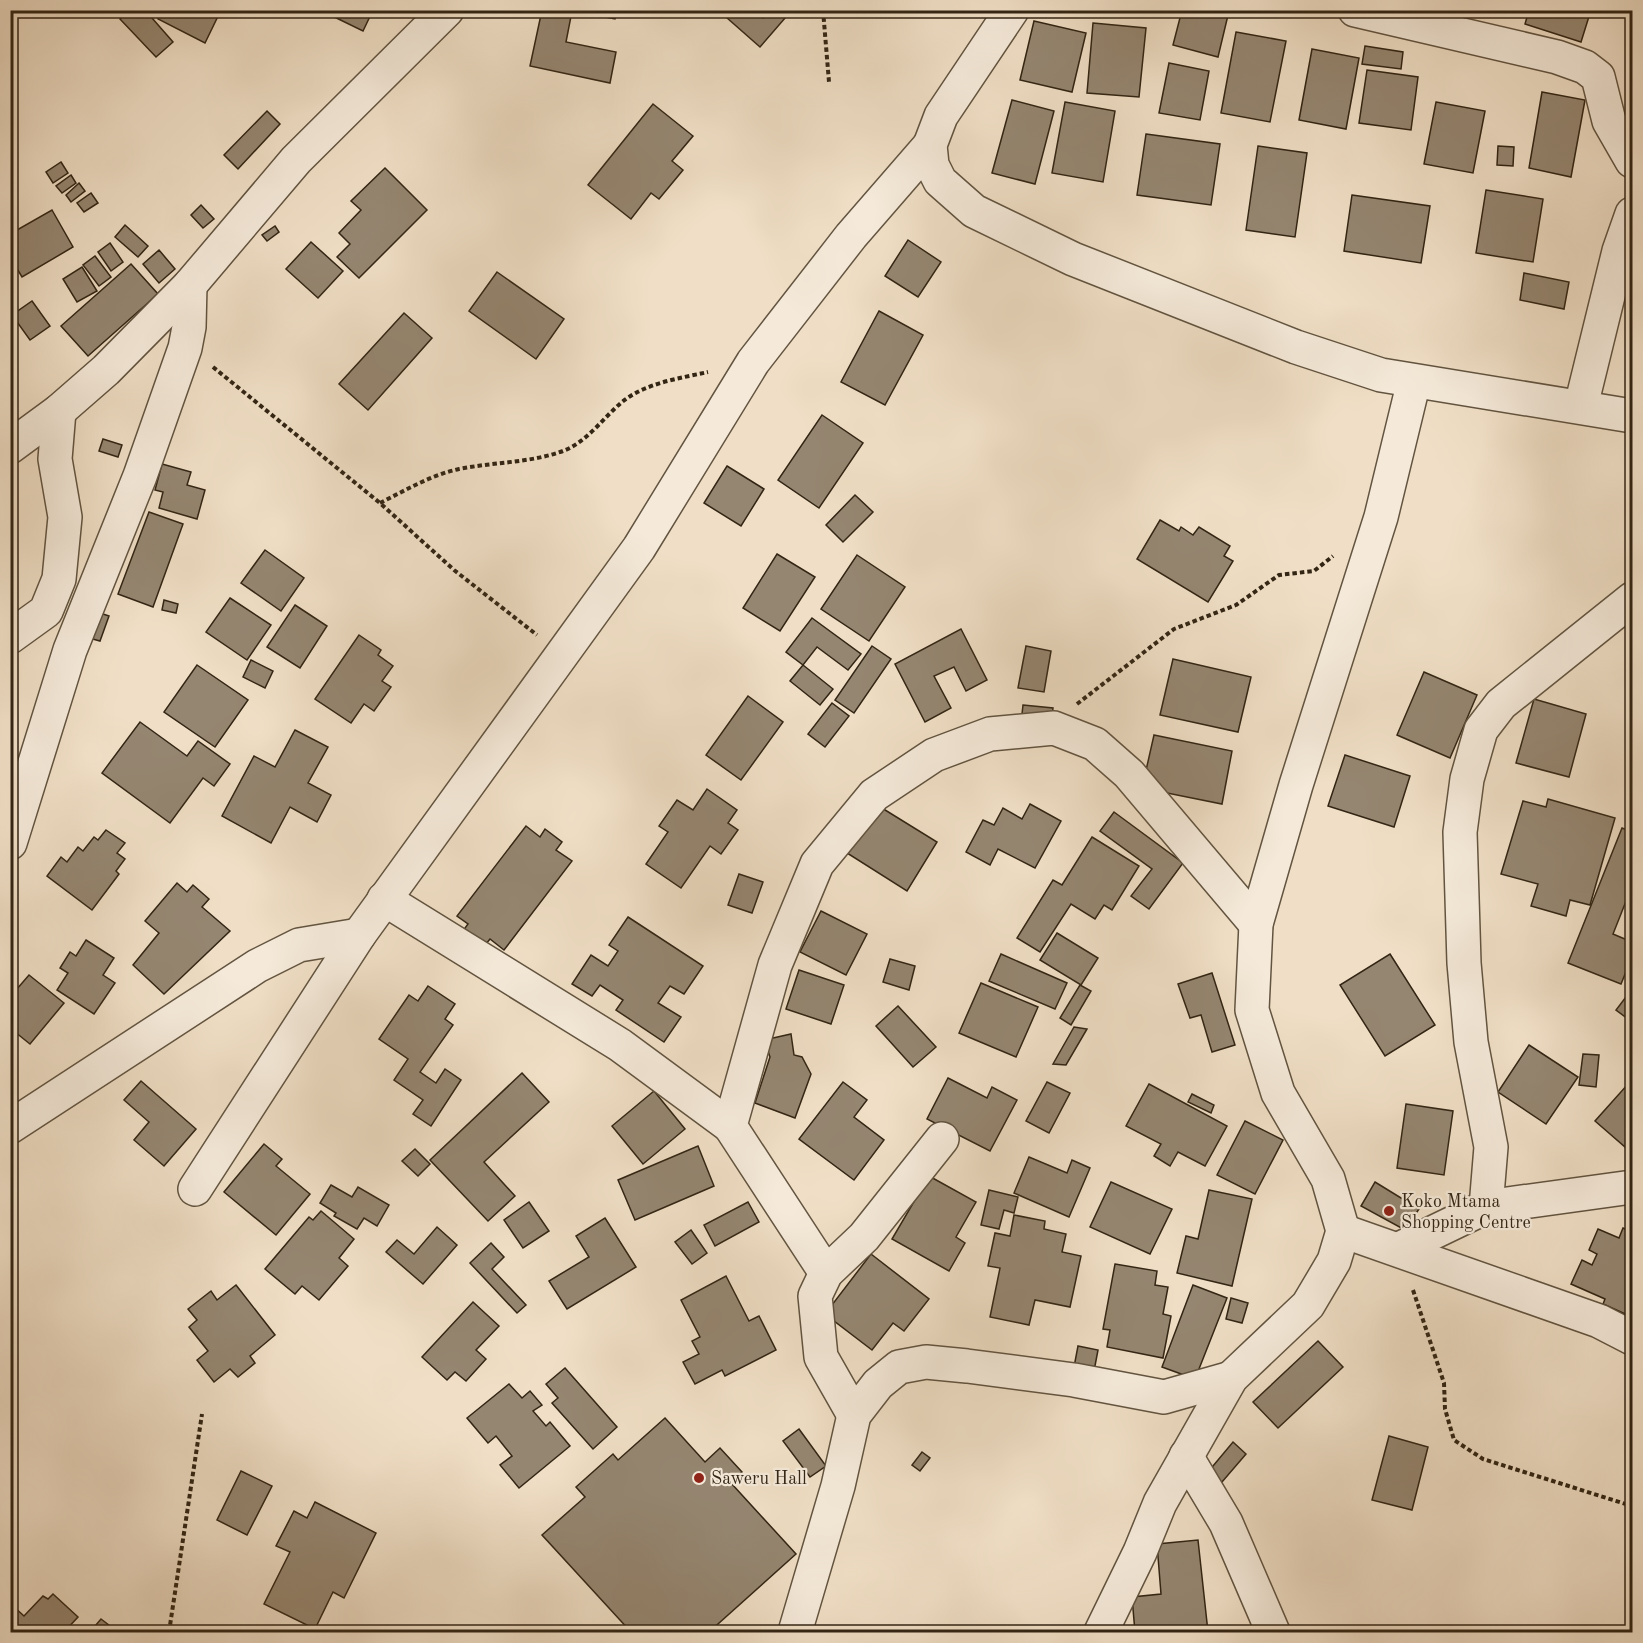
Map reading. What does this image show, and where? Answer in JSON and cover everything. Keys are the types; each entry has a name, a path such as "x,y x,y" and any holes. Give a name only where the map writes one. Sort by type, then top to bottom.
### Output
{"street":[{"path":"10,447 59,411 106,370 190,285 296,160 447,10"},
{"path":"195,1190 359,935 564,655 639,548 753,362 851,236 930,145 942,116 1012,10"},
{"path":"1355,10 1557,57 1585,67 1598,77 1609,121 1632,161"},
{"path":"930,145 933,165 940,181 966,205 988,218 1073,259 1296,347 1381,375 1632,416"},
{"path":"1581,406 1618,251 1632,214"},
{"path":"10,843 70,650 140,477 185,348 189,327 190,285"},
{"path":"1101,1632 1161,1503 1231,1378 1308,1305 1334,1261 1343,1231 1328,1179 1278,1093 1252,1010 1256,924 1296,785 1381,517 1414,381"},
{"path":"10,637 46,611 59,579 65,517 55,459 59,411"},
{"path":"1486,1207 1491,1147 1471,1042 1464,963 1460,832 1467,779 1481,730 1501,704 1632,599"},
{"path":"730,1126 775,965 817,864 874,795 934,755 990,734 1054,728 1095,744 1129,774 1256,924"},
{"path":"384,899 620,1045 730,1126 826,1274"},
{"path":"10,1127 257,966 299,945 359,935"},
{"path":"854,1414 821,1357 815,1296 826,1274 864,1237 942,1139"},
{"path":"1399,1249 1486,1207 1632,1187"},
{"path":"1343,1231 1599,1321 1632,1338"},
{"path":"795,1632 838,1486 854,1414 878,1384 899,1367 926,1362 1074,1380 1164,1397 1231,1378"},
{"path":"1186,1456 1226,1524 1273,1632"}],"path":[{"path":"823,10 829,82"},
{"path":"185,348 209,364 380,503 454,570 564,655"},
{"path":"380,503 432,477 450,471 544,457 563,451 576,445 624,400 648,388 674,379 753,362"},
{"path":"1054,728 1083,698 1174,629 1236,605 1279,575 1314,572 1341,549"},
{"path":"1399,1249 1444,1383 1445,1409 1454,1440 1483,1459 1632,1506"},
{"path":"170,1632 202,1414"}],"building":[{"path":"129,10 145,10 173,42 156,57 120,19"},
{"path":"162,10 221,10 205,43 158,19"},
{"path":"320,10 373,10 363,31"},
{"path":"542,10 617,10 615,19 572,11 566,42 616,52 610,83 530,66"},
{"path":"718,10 753,10 763,18 769,10 792,10 760,47"},
{"path":"1182,10 1229,11 1218,57 1173,45"},
{"path":"1529,10 1591,10 1581,42 1525,24"},
{"path":"1034,21 1086,33 1072,92 1020,80"},
{"path":"1093,23 1146,28 1139,97 1087,93"},
{"path":"1236,32 1286,41 1270,122 1221,113"},
{"path":"1365,46 1403,52 1401,69 1362,64"},
{"path":"1312,49 1359,58 1346,129 1299,120"},
{"path":"1169,63 1209,71 1200,120 1159,113"},
{"path":"1367,70 1418,77 1411,130 1359,123"},
{"path":"1542,92 1585,100 1571,177 1529,168"},
{"path":"1012,100 1054,111 1035,184 992,173"},
{"path":"1065,102 1115,111 1103,182 1052,173"},
{"path":"1436,102 1485,111 1473,173 1424,164"},
{"path":"653,104 693,136 672,161 683,170 659,199 651,193 631,219 588,185"},
{"path":"267,111 280,124 238,169 224,155"},
{"path":"1146,134 1220,144 1211,205 1137,195"},
{"path":"1258,146 1307,153 1295,237 1246,230"},
{"path":"1498,146 1514,147 1513,166 1497,165"},
{"path":"61,162 68,173 53,183 46,172"},
{"path":"385,168 427,210 359,278 337,257 350,244 339,233 361,210 351,201"},
{"path":"71,175 76,183 62,193 56,186"},
{"path":"79,183 85,191 71,202 66,195"},
{"path":"1486,190 1543,199 1533,262 1476,253"},
{"path":"91,193 98,203 84,212 77,203"},
{"path":"1352,195 1430,206 1421,263 1344,251"},
{"path":"201,205 214,219 203,228 191,215"},
{"path":"52,210 73,247 22,277 10,257 10,234"},
{"path":"125,225 148,246 138,257 115,237"},
{"path":"275,226 279,232 267,241 262,235"},
{"path":"908,240 941,262 918,297 885,276"},
{"path":"311,242 343,271 318,298 286,269"},
{"path":"110,243 123,262 111,271 98,252"},
{"path":"159,250 175,269 159,283 143,264"},
{"path":"95,256 111,277 99,286 83,265"},
{"path":"131,264 158,294 88,356 61,326"},
{"path":"82,267 97,291 77,302 63,279"},
{"path":"497,272 564,319 536,359 469,311"},
{"path":"1524,273 1569,282 1564,309 1520,300"},
{"path":"32,301 50,326 30,340 12,315"},
{"path":"879,311 923,335 885,405 841,382"},
{"path":"404,313 432,338 368,410 339,384"},
{"path":"822,415 863,443 819,508 778,480"},
{"path":"103,439 122,445 118,457 99,451"},
{"path":"162,464 191,472 187,485 205,490 197,519 159,508 163,492 155,490"},
{"path":"727,466 764,489 741,526 704,503"},
{"path":"10,483 17,493 10,497"},
{"path":"855,495 873,512 843,542 826,525"},
{"path":"149,512 183,524 153,607 118,594"},
{"path":"1160,520 1179,531 1181,527 1193,535 1199,527 1230,546 1224,556 1233,561 1208,602 1137,559"},
{"path":"265,550 304,578 281,611 241,583"},
{"path":"777,554 815,577 780,631 743,608"},
{"path":"857,555 905,587 869,641 821,609"},
{"path":"230,598 271,625 247,660 206,632"},
{"path":"164,600 178,604 176,613 162,610"},
{"path":"295,605 327,626 300,668 267,647"},
{"path":"97,612 109,616 100,641 89,638"},
{"path":"812,618 861,654 848,670 817,647 803,665 786,652"},
{"path":"961,629 987,680 966,691 954,667 934,676 951,708 925,722 895,664"},
{"path":"359,635 381,650 378,655 393,666 382,681 391,687 374,711 364,704 351,723 315,699"},
{"path":"872,646 891,659 854,713 835,700"},
{"path":"1026,646 1051,651 1044,692 1018,688"},
{"path":"1173,659 1251,677 1238,732 1160,715"},
{"path":"251,660 273,671 265,688 243,677"},
{"path":"197,665 248,700 215,747 164,712"},
{"path":"803,665 833,689 820,705 790,681"},
{"path":"1424,672 1477,695 1450,758 1397,735"},
{"path":"748,696 783,722 741,780 706,755"},
{"path":"1534,699 1586,714 1569,777 1516,763"},
{"path":"832,703 849,716 825,747 808,734"},
{"path":"1023,705 1053,708 1051,726 1021,723"},
{"path":"140,722 187,756 198,741 230,764 214,786 203,778 170,823 102,773"},
{"path":"295,730 328,747 308,783 331,795 317,822 290,807 271,843 222,816 254,756 275,767"},
{"path":"1154,735 1232,751 1222,804 1142,788"},
{"path":"1345,755 1410,776 1394,827 1328,806"},
{"path":"707,789 737,810 728,823 738,830 721,854 710,846 681,888 646,864 668,832 659,826 677,800 693,810"},
{"path":"1548,799 1615,818 1590,905 1570,900 1566,916 1531,906 1538,884 1501,874 1523,801 1546,807"},
{"path":"1030,804 1061,821 1035,868 998,849 990,865 966,852 983,820 994,825 1003,808 1022,819"},
{"path":"877,805 937,842 907,891 847,853"},
{"path":"1114,812 1183,863 1149,909 1131,896 1152,869 1100,831"},
{"path":"526,826 540,837 545,829 562,842 556,850 572,861 504,950 490,939 481,950 460,935 468,924 457,916"},
{"path":"1622,828 1632,832 1632,886 1613,934 1632,942 1632,957 1621,984 1568,963"},
{"path":"106,830 125,843 117,853 125,859 116,871 119,874 92,910 47,876 61,857 67,862 78,847 83,851 94,837 98,840"},
{"path":"1092,837 1139,866 1112,910 1104,905 1095,919 1071,904 1040,952 1017,938 1053,880 1062,885"},
{"path":"739,874 763,882 752,913 728,905"},
{"path":"177,883 187,892 193,885 209,899 202,907 230,931 164,994 133,965 159,933 145,921"},
{"path":"821,911 867,934 846,975 800,952"},
{"path":"628,917 703,966 684,994 670,986 658,1003 681,1017 664,1042 616,1010 623,1000 600,985 592,996 572,984 591,955 608,966 618,951 609,945"},
{"path":"1057,933 1098,958 1081,985 1040,960"},
{"path":"86,940 114,958 103,975 115,983 94,1014 57,990 68,973 60,968 70,952 76,956"},
{"path":"1001,954 1067,983 1055,1009 989,981"},
{"path":"1390,954 1435,1025 1385,1056 1340,985"},
{"path":"890,959 915,966 909,990 883,982"},
{"path":"799,970 844,985 831,1024 786,1009"},
{"path":"1212,973 1235,1045 1212,1052 1201,1015 1190,1018 1178,984"},
{"path":"29,975 64,1003 30,1044 10,1028 10,997"},
{"path":"981,983 1038,1007 1016,1057 959,1033"},
{"path":"1080,985 1091,991 1071,1025 1060,1018"},
{"path":"428,986 455,1004 445,1019 453,1025 420,1072 436,1083 445,1069 461,1080 431,1126 413,1114 423,1100 394,1080 408,1059 379,1039 409,995 418,1001"},
{"path":"1632,989 1632,1022 1616,1010"},
{"path":"898,1006 936,1047 913,1067 876,1026"},
{"path":"1074,1027 1087,1029 1066,1065 1053,1064"},
{"path":"791,1034 794,1055 802,1057 811,1074 795,1118 755,1103 770,1057 764,1040"},
{"path":"1529,1045 1578,1077 1546,1124 1498,1092"},
{"path":"1583,1054 1599,1055 1596,1087 1579,1085"},
{"path":"522,1073 549,1102 484,1162 515,1196 488,1221 430,1160"},
{"path":"948,1078 987,1098 992,1087 1017,1100 990,1151 927,1119"},
{"path":"141,1081 196,1129 164,1166 134,1140 149,1122 124,1100"},
{"path":"843,1082 867,1100 854,1117 884,1140 854,1180 799,1139"},
{"path":"1047,1082 1070,1093 1049,1133 1026,1121"},
{"path":"1149,1084 1227,1126 1205,1166 1178,1152 1170,1166 1154,1156 1161,1144 1126,1126"},
{"path":"1628,1084 1632,1088 1632,1153 1595,1121"},
{"path":"654,1091 685,1129 643,1164 612,1126"},
{"path":"1192,1094 1214,1105 1211,1113 1188,1102"},
{"path":"1406,1104 1453,1111 1444,1175 1397,1168"},
{"path":"1245,1121 1283,1140 1255,1194 1217,1175"},
{"path":"264,1144 282,1159 276,1166 310,1194 276,1235 224,1192"},
{"path":"698,1146 714,1186 635,1220 618,1180"},
{"path":"415,1149 430,1164 418,1176 402,1161"},
{"path":"1029,1157 1067,1173 1072,1160 1090,1168 1069,1217 1014,1193"},
{"path":"929,1176 976,1202 956,1237 965,1243 949,1271 892,1239"},
{"path":"1111,1182 1172,1209 1150,1254 1090,1227"},
{"path":"1375,1182 1419,1209 1405,1230 1361,1206"},
{"path":"331,1185 352,1197 358,1187 389,1205 377,1226 364,1218 357,1229 334,1216 336,1213 320,1203"},
{"path":"989,1190 1018,1197 1014,1213 1004,1210 999,1229 981,1225"},
{"path":"1209,1190 1252,1199 1232,1286 1177,1273 1186,1236 1198,1239"},
{"path":"529,1202 549,1231 523,1248 504,1220"},
{"path":"748,1202 759,1222 715,1246 704,1225"},
{"path":"321,1211 354,1239 339,1258 348,1266 319,1300 302,1286 295,1294 265,1269 309,1217 313,1220"},
{"path":"1014,1215 1045,1221 1044,1229 1066,1234 1062,1252 1081,1256 1070,1307 1035,1300 1029,1325 990,1317 1000,1268 988,1266 995,1233 1010,1236"},
{"path":"605,1218 636,1267 567,1309 549,1281 589,1257 576,1236"},
{"path":"437,1227 457,1245 423,1284 386,1252 397,1240 414,1254"},
{"path":"1623,1228 1632,1232 1632,1317 1603,1304 1605,1299 1571,1284 1582,1260 1592,1265 1597,1254 1589,1250 1598,1229 1619,1238"},
{"path":"691,1230 707,1253 692,1264 675,1242"},
{"path":"491,1243 504,1257 492,1269 526,1305 517,1313 470,1263"},
{"path":"871,1254 929,1299 904,1331 893,1323 872,1350 825,1314"},
{"path":"1115,1264 1157,1271 1155,1285 1168,1287 1163,1314 1171,1316 1163,1358 1107,1347 1110,1330 1103,1329"},
{"path":"726,1276 749,1321 759,1316 776,1350 725,1376 722,1370 695,1384 683,1362 699,1354 692,1341 700,1337 681,1300"},
{"path":"236,1285 275,1335 250,1356 255,1363 238,1377 230,1369 214,1382 197,1360 208,1351 189,1327 197,1320 188,1309 211,1291 217,1300"},
{"path":"1193,1285 1227,1298 1195,1379 1162,1367"},
{"path":"1231,1298 1248,1303 1242,1323 1226,1319"},
{"path":"473,1302 499,1326 476,1350 486,1359 466,1381 455,1372 447,1380 422,1357"},
{"path":"1318,1341 1343,1367 1278,1428 1253,1402"},
{"path":"1078,1346 1098,1350 1094,1371 1074,1367"},
{"path":"565,1368 617,1427 593,1449 552,1403 558,1398 546,1384"},
{"path":"509,1384 522,1398 530,1391 542,1405 533,1411 546,1426 550,1422 570,1446 519,1488 500,1465 512,1456 496,1436 488,1443 467,1418"},
{"path":"665,1418 705,1462 720,1448 742,1472 731,1483 796,1554 709,1632 631,1632 542,1535 585,1497 576,1487 613,1454 618,1460"},
{"path":"799,1429 826,1466 810,1477 783,1441"},
{"path":"1389,1436 1428,1447 1412,1510 1372,1500"},
{"path":"1233,1442 1246,1454 1216,1489 1203,1478"},
{"path":"922,1452 930,1458 920,1471 912,1465"},
{"path":"241,1471 272,1486 247,1535 217,1520"},
{"path":"315,1502 376,1533 344,1598 333,1592 315,1629 264,1604 290,1552 276,1546 294,1511 307,1518"},
{"path":"1198,1540 1208,1632 1135,1632 1132,1597 1161,1594 1157,1544"},
{"path":"53,1594 78,1617 64,1632 10,1632 13,1606 24,1616 43,1596 48,1599"},
{"path":"101,1619 118,1632 90,1632"}],"place":[{"name":"Koko Mtama Shopping Centre","path":"1389,1211"},
{"name":"Saweru Hall","path":"699,1478"}]}
